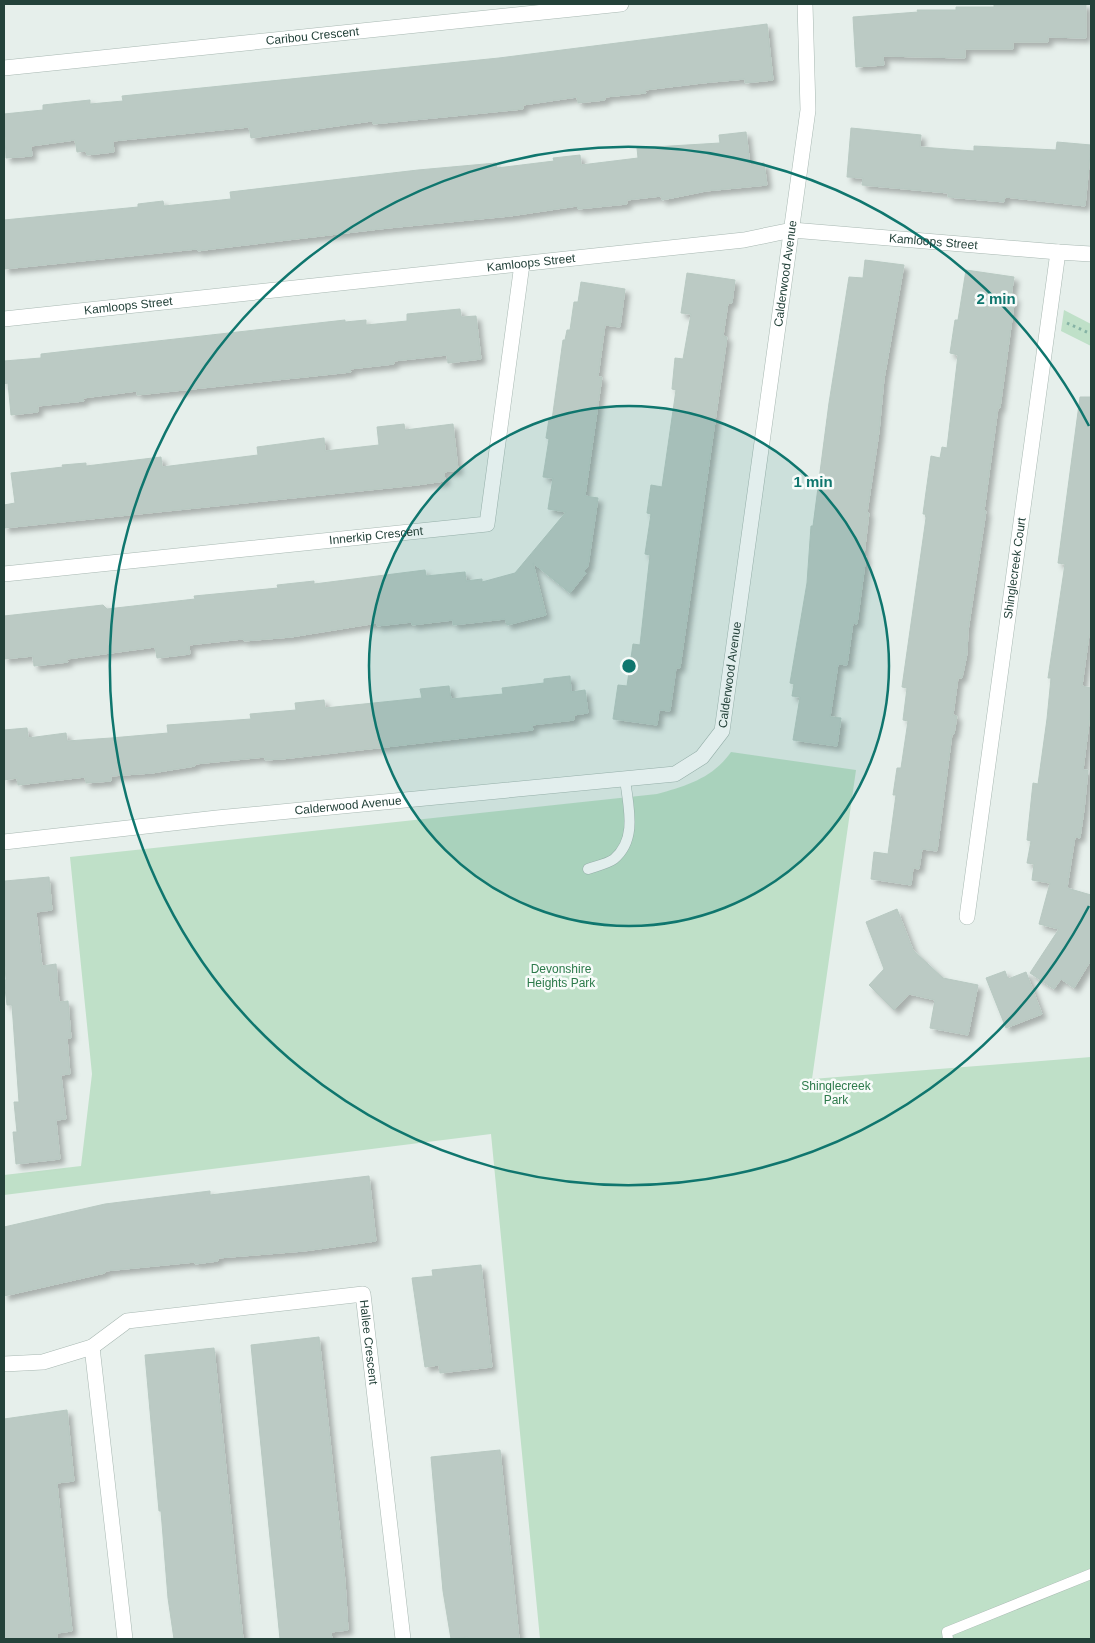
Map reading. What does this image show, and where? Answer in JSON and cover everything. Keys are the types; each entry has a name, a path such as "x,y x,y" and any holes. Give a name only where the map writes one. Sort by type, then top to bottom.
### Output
{"street":[{"name":"Caribou Crescent","path":"4,68 621,4"},
{"name":"Calderwood Avenue","path":"4,842 217,818 675,774 702,757 722,731 792,230 808,110 806,4"},
{"name":"Kamloops Street","path":"4,319 744,240 792,230 1058,252"},
{"path":"1058,252 1091,254"},
{"name":"Shinglecreek Court","path":"967,916 1058,252"},
{"name":"Innerkip Crescent","path":"4,574 488,524 522,264"},
{"name":"Hallee Crescent","path":"4,1364 43,1362 92,1347 127,1321 363,1294 403,1639"},
{"path":"92,1347 126,1639"}],"lane":[{"path":"588,869 613,860 625,846 631,826 625,779"},
{"path":"948,1639 947,1632 1091,1574"}],"path":[{"path":"1062,321 1091,334"}],"green space":[{"path":"1064,310 1091,324 1091,346 1061,331"},
{"path":"731,752 856,770 812,1079 1091,1057 1091,1639 540,1639 491,1134 4,1195 4,1175 81,1166 92,1074 70,857 657,794 678,788 707,775 724,761"}],"building":[{"path":"994,4 1086,4 1086,38 1048,37 1048,42 1013,42 1013,49 965,49 965,58 883,56 884,65 856,67 853,17 918,12 917,10 956,10 956,7 994,7"},
{"path":"767,24 773,80 745,83 745,79 702,83 645,90 646,93 605,97 605,100 578,103 577,97 523,105 523,109 373,124 372,121 251,138 249,127 113,141 114,152 87,155 86,151 77,152 75,140 31,146 32,156 6,158 4,114 43,110 43,105 90,100 90,104 123,101 122,96 499,58"},
{"path":"851,128 921,135 920,147 974,151 974,146 1056,150 1057,142 1091,145 1085,206 1005,197 1004,202 948,197 948,193 862,185 863,178 847,177"},
{"path":"746,132 750,165 764,163 767,185 706,191 662,200 661,196 627,200 627,204 578,209 577,206 510,216 388,228 198,251 197,249 4,269 4,220 138,207 138,204 163,201 164,206 231,199 230,192 418,170 496,163 497,168 554,161 553,158 580,155 581,165 638,158 637,148 720,143 719,135"},
{"path":"865,260 904,265 884,379 879,432 867,513 869,513 864,555 866,556 857,624 853,623 847,665 838,664 830,717 841,718 837,746 793,740 800,697 792,696 794,684 790,683 807,583 811,526 813,526 829,403 849,277 863,278"},
{"path":"966,270 1014,277 1011,296 1015,297 984,511 986,511 968,631 967,654 962,678 958,678 953,715 957,716 954,734 952,734 937,851 922,849 919,869 913,868 911,885 871,879 874,852 888,854 896,795 893,795 897,768 901,768 908,721 903,720 907,688 902,687 926,518 925,514 923,514 931,456 940,458 942,447 947,448 958,355 950,353 955,320 958,320"},
{"path":"687,273 735,280 732,303 728,303 723,336 727,337 680,668 676,668 670,711 659,710 657,725 613,719 618,685 627,686 633,644 640,645 650,555 645,554 651,514 647,513 651,485 662,487 676,390 672,389 675,358 683,359 691,314 681,313"},
{"path":"581,282 625,289 620,327 605,325 598,377 602,377 585,496 598,498 588,566 584,571 586,573 570,593 533,563 546,615 507,625 505,619 453,625 453,620 412,625 412,622 377,626 377,623 291,637 244,641 243,639 189,645 190,654 157,658 155,647 67,659 68,662 34,666 33,656 4,659 4,616 103,605 107,609 195,599 194,596 278,588 277,585 314,581 314,584 425,570 426,576 465,572 466,581 482,579 482,582 515,573 566,512 548,509 553,478 543,477 549,439 546,438 549,419 552,420 563,340 565,340 567,330 570,330 574,302 578,302"},
{"path":"460,309 461,317 476,316 481,359 448,363 447,355 394,361 394,364 350,369 351,372 137,395 137,391 83,398 84,401 38,406 38,412 11,415 8,383 4,384 4,361 41,358 41,354 345,320 345,322 366,320 366,325 407,321 407,314"},
{"path":"1080,397 1091,397 1091,635 1089,635 1082,686 1091,688 1091,707 1083,770 1088,770 1084,810 1080,838 1075,837 1067,888 1091,895 1091,960 1074,988 1061,979 1054,989 1030,973 1059,929 1039,924 1050,883 1032,880 1034,864 1027,863 1031,841 1027,840 1033,783 1038,784 1047,719 1051,678 1048,678 1065,564 1058,563"},
{"path":"404,424 405,430 453,424 458,470 444,472 445,481 417,485 4,528 4,505 15,503 11,473 63,467 62,465 86,463 86,466 161,457 162,467 258,455 257,447 324,438 325,451 379,445 377,427"},
{"path":"570,676 571,692 585,690 588,713 574,715 574,720 532,725 533,730 282,759 265,760 265,757 195,764 195,766 152,773 111,776 111,781 86,783 85,777 18,785 17,778 4,780 4,730 27,728 28,738 66,733 67,741 168,733 167,725 251,719 250,714 296,710 295,703 324,700 325,708 422,698 420,689 449,686 451,699 503,694 502,688 544,683 544,679"},
{"path":"49,877 52,910 36,912 42,966 56,964 59,1002 68,1001 71,1038 67,1038 70,1074 61,1075 66,1119 56,1120 60,1159 16,1164 13,1132 17,1132 14,1102 19,1102 12,1005 7,1005 4,980 6,980 4,953 5,881"},
{"path":"897,909 913,950 943,978 978,985 968,1035 930,1028 935,1000 909,994 894,1010 869,985 884,969 866,922"},
{"path":"1005,971 1008,979 1026,972 1042,1014 1006,1028 986,978"},
{"path":"369,1176 376,1241 304,1251 218,1258 218,1261 195,1264 195,1262 105,1271 105,1273 4,1296 4,1227 105,1204 210,1191 210,1195"},
{"path":"481,1265 492,1367 440,1373 439,1365 425,1367 412,1278 433,1276 432,1270"},
{"path":"319,1337 345,1581 348,1630 331,1632 332,1639 280,1639 251,1345"},
{"path":"214,1348 243,1639 174,1639 168,1598 161,1511 159,1511 145,1355"},
{"path":"67,1410 74,1481 57,1483 72,1631 57,1633 57,1639 4,1639 4,1419"},
{"path":"500,1450 519,1639 468,1639 468,1637 451,1639 443,1591 431,1457"}],"park label":[{"name":"Devonshire Heights Park","path":"561,976"},
{"name":"Shinglecreek Park","path":"836,1093"}]}
